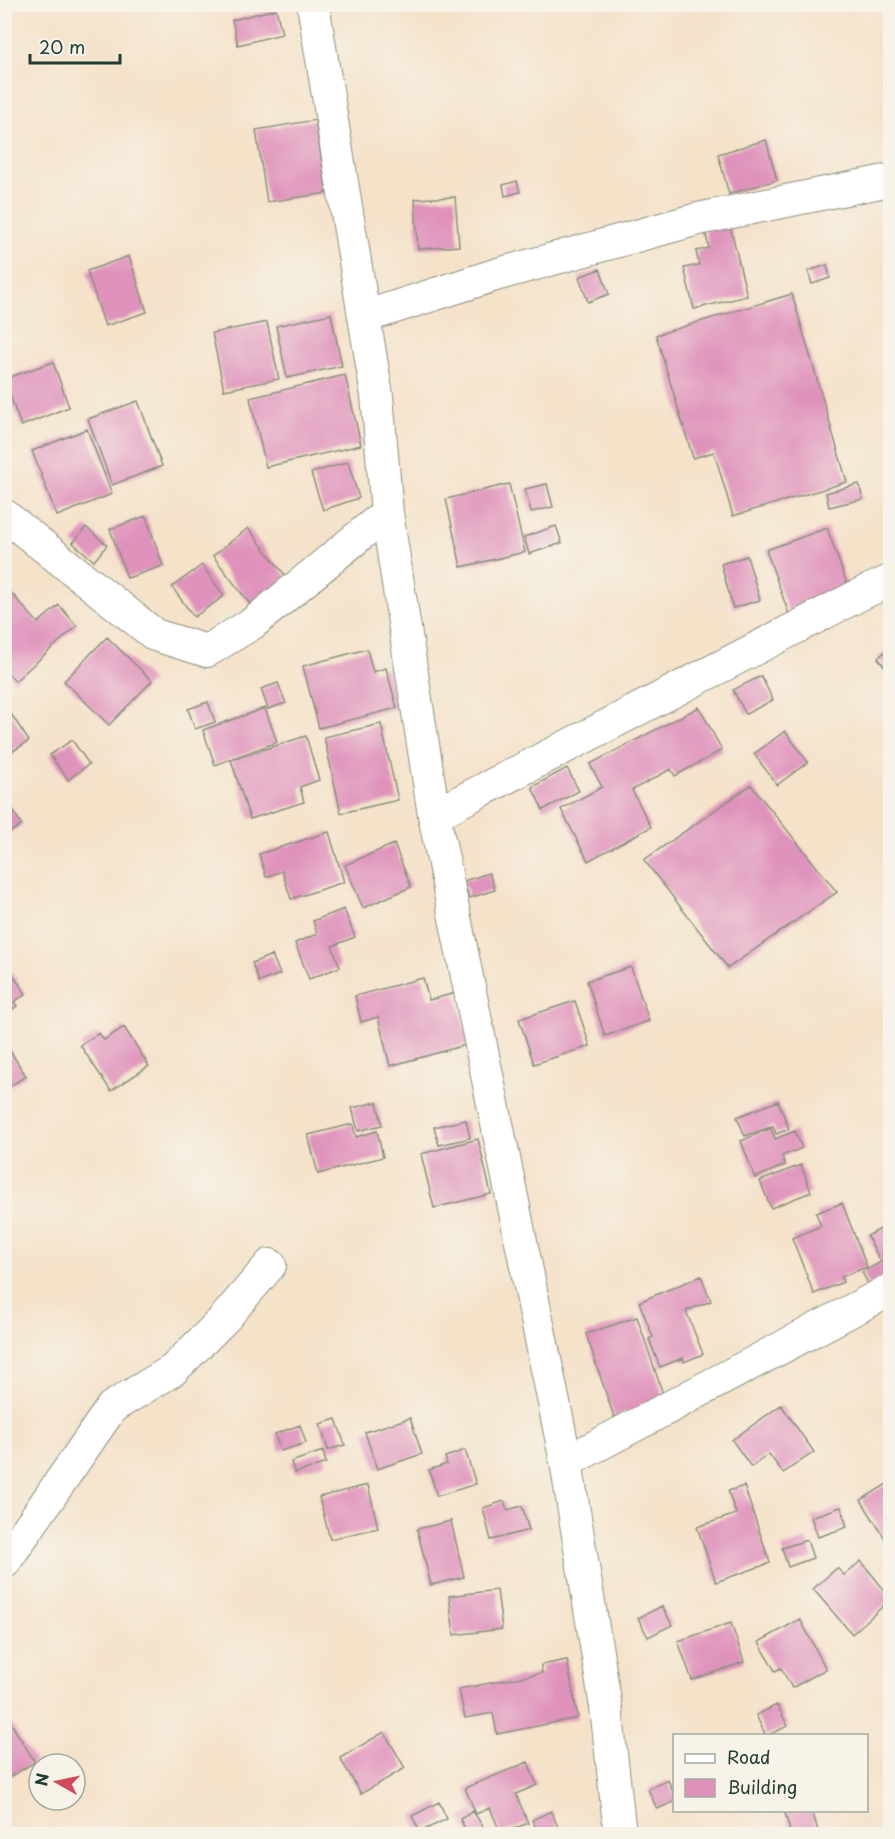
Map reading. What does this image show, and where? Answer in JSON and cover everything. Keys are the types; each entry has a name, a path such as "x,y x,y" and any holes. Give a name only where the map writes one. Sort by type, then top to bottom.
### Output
{"street":[{"path":"313,4 377,396 387,513 434,815 566,1462 606,1707 620,1834"},
{"path":"364,317 495,274 698,219 891,180"},
{"path":"4,515 155,634 207,651 253,623 387,513"},
{"path":"434,815 867,591 891,581"},
{"path":"4,1563 112,1407 173,1370 224,1319 270,1265"},
{"path":"566,1462 891,1290"}],"building":[{"path":"276,9 282,34 238,45 232,20"},
{"path":"315,120 327,193 267,202 256,130"},
{"path":"766,140 777,180 729,194 718,154"},
{"path":"517,181 520,192 505,196 503,185"},
{"path":"455,197 459,246 418,249 415,199"},
{"path":"730,225 747,296 694,309 684,268 699,265 696,251 709,248 705,231"},
{"path":"129,256 147,312 105,326 87,271"},
{"path":"827,265 830,278 812,284 808,271"},
{"path":"600,269 609,294 588,302 579,277"},
{"path":"792,294 847,482 733,516 714,452 693,458 656,335"},
{"path":"331,314 342,366 287,378 276,326"},
{"path":"267,322 279,379 224,390 212,333"},
{"path":"53,362 69,407 21,426 4,379"},
{"path":"345,375 361,445 266,467 250,398"},
{"path":"138,401 162,466 112,485 88,419"},
{"path":"87,429 112,494 57,516 32,451"},
{"path":"348,462 359,498 323,510 311,473"},
{"path":"509,484 525,552 461,567 446,499"},
{"path":"547,484 553,507 531,512 525,489"},
{"path":"859,484 863,499 829,507 826,493"},
{"path":"146,516 163,566 127,578 110,529"},
{"path":"556,526 562,543 529,554 524,537"},
{"path":"86,527 107,545 94,561 73,543"},
{"path":"248,528 289,580 253,608 213,556"},
{"path":"827,528 851,595 790,617 766,550"},
{"path":"747,556 760,600 733,608 721,564"},
{"path":"202,565 224,596 194,617 172,587"},
{"path":"12,594 38,623 59,605 77,626 15,681 4,669 4,601"},
{"path":"107,637 152,681 109,725 64,681"},
{"path":"890,647 890,673 878,658"},
{"path":"367,649 373,672 386,668 397,708 319,728 303,666"},
{"path":"761,676 773,700 746,714 733,690"},
{"path":"278,683 286,703 268,709 261,689"},
{"path":"208,702 215,722 195,729 188,709"},
{"path":"699,707 722,750 675,776 671,769 632,790 651,827 588,861 561,809 602,787 590,764"},
{"path":"7,708 29,741 4,757 4,710"},
{"path":"265,708 277,742 215,765 203,730"},
{"path":"381,724 398,800 341,813 324,737"},
{"path":"785,731 808,762 777,785 754,754"},
{"path":"306,736 319,780 300,787 304,802 250,819 231,760"},
{"path":"72,740 89,764 68,780 50,755"},
{"path":"567,768 579,791 543,810 532,787"},
{"path":"751,785 837,892 728,968 644,860"},
{"path":"4,797 22,825 4,836"},
{"path":"329,832 344,882 291,899 282,871 266,877 259,854"},
{"path":"394,844 411,887 363,908 345,865"},
{"path":"489,873 495,890 469,898 464,881"},
{"path":"344,909 355,937 332,946 340,967 309,979 295,943 317,934 313,921"},
{"path":"272,955 280,974 259,982 252,963"},
{"path":"4,962 26,994 14,1002 17,1006 4,1015"},
{"path":"631,967 649,1021 605,1036 587,981"},
{"path":"423,978 429,1000 456,993 469,1044 390,1066 378,1017 361,1022 355,996"},
{"path":"575,1001 590,1046 534,1064 519,1019"},
{"path":"124,1027 149,1066 111,1091 80,1045 99,1033 104,1040"},
{"path":"9,1049 26,1076 4,1090 4,1052"},
{"path":"778,1101 789,1129 776,1134 773,1126 745,1136 737,1117"},
{"path":"377,1102 382,1125 358,1131 352,1108"},
{"path":"466,1120 470,1138 439,1145 434,1127"},
{"path":"353,1124 356,1137 377,1131 383,1157 318,1174 308,1135"},
{"path":"771,1128 775,1139 795,1131 802,1148 782,1156 785,1165 755,1178 741,1141"},
{"path":"478,1139 491,1194 434,1208 421,1154"},
{"path":"801,1165 811,1192 771,1208 760,1181"},
{"path":"842,1203 867,1267 841,1277 843,1282 814,1294 792,1238 821,1226 816,1213"},
{"path":"890,1224 890,1273 869,1285 862,1272 881,1262 867,1236"},
{"path":"701,1276 711,1301 686,1311 703,1354 684,1362 683,1358 660,1367 649,1339 653,1337 639,1302"},
{"path":"637,1317 665,1400 614,1417 586,1334"},
{"path":"781,1405 814,1452 783,1473 769,1454 751,1467 732,1440"},
{"path":"410,1418 422,1454 377,1469 365,1432"},
{"path":"336,1419 345,1445 328,1450 320,1424"},
{"path":"300,1425 306,1443 280,1451 275,1434"},
{"path":"465,1450 476,1484 437,1496 429,1470 447,1464 445,1457"},
{"path":"323,1451 326,1463 295,1473 291,1462"},
{"path":"890,1482 890,1544 889,1545 861,1500"},
{"path":"368,1485 378,1528 330,1539 319,1497"},
{"path":"744,1486 770,1563 716,1582 697,1527 736,1514 728,1491"},
{"path":"504,1501 507,1510 522,1506 529,1530 491,1540 483,1508"},
{"path":"841,1507 847,1527 818,1537 811,1517"},
{"path":"451,1521 464,1577 431,1585 417,1529"},
{"path":"807,1540 813,1558 788,1567 782,1548"},
{"path":"861,1561 890,1600 852,1634 813,1589 837,1568 844,1575"},
{"path":"497,1590 502,1629 454,1635 449,1596"},
{"path":"662,1606 672,1625 648,1637 638,1618"},
{"path":"800,1619 826,1669 792,1688 781,1668 775,1671 759,1642"},
{"path":"731,1623 744,1662 692,1680 678,1641"},
{"path":"567,1660 578,1718 497,1734 493,1713 465,1718 459,1689 542,1673 541,1665"},
{"path":"777,1705 788,1726 765,1734 756,1715"},
{"path":"4,1712 29,1752 27,1767 6,1779 4,1777"},
{"path":"384,1732 405,1768 361,1794 340,1758"},
{"path":"528,1762 537,1785 516,1794 528,1823 501,1834 490,1808 476,1814 465,1788"},
{"path":"668,1780 673,1792 673,1802 657,1809 648,1789"},
{"path":"439,1802 447,1819 420,1832 412,1816"},
{"path":"473,1811 485,1830 478,1834 468,1834 460,1819"},
{"path":"551,1811 558,1827 539,1834 532,1820"},
{"path":"785,1812 813,1812 819,1834 791,1834"},
{"path":"588,1829 589,1834 564,1834 564,1833"}]}
